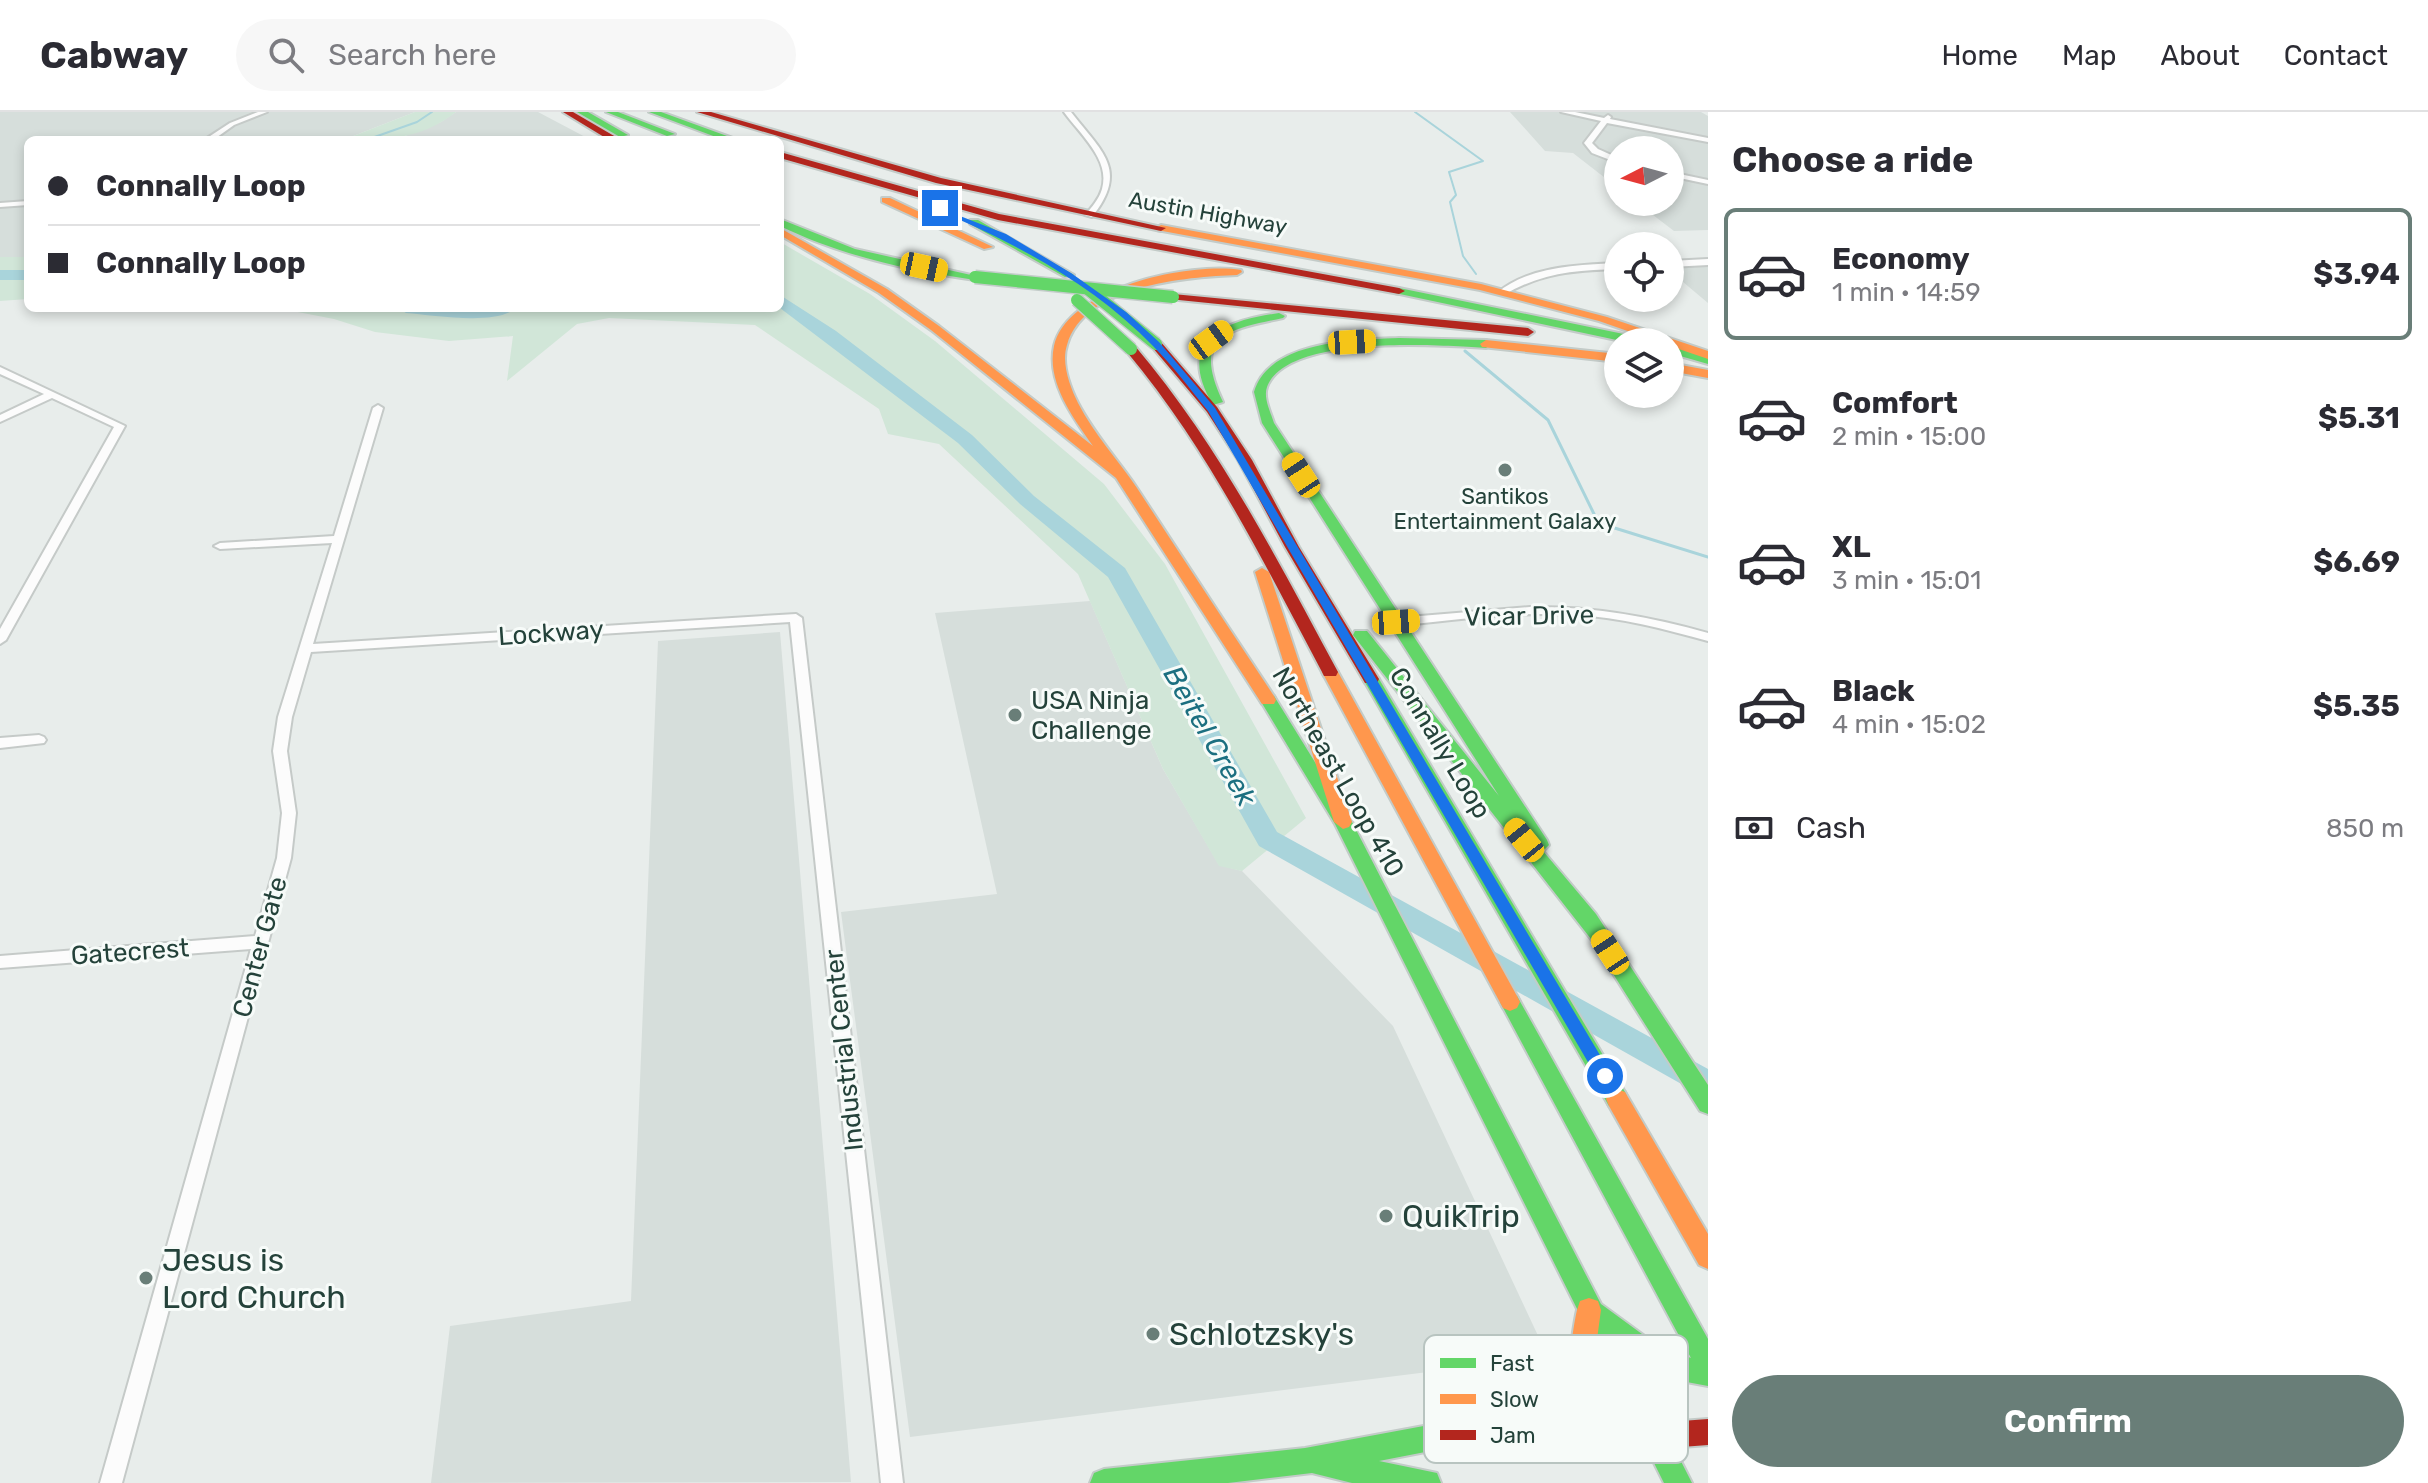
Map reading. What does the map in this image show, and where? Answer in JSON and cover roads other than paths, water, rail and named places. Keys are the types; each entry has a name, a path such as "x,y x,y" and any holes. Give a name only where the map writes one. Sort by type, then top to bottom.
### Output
{"main road":[{"path":"567,112 609,136"},
{"path":"581,112 625,136"},
{"path":"594,112 640,136"},
{"path":"610,112 675,136"},
{"path":"630,112 698,136"},
{"path":"653,112 722,136"},
{"path":"679,112 733,136"},
{"name":"Austin Highway","path":"701,112 784,136"},
{"name":"Austin Highway","path":"784,136 918,175 1089,215 1501,293 1603,319 1708,357"},
{"name":"Connally Loop","path":"784,157 862,186 964,218 1003,236 1069,275 1123,314 1156,344 1212,410 1245,460 1292,547 1503,901 1708,1257"},
{"name":"Connally Loop","path":"784,168 862,186 949,227 1048,280 1073,296 1131,349 1165,386 1238,504 1708,1364"},
{"path":"862,186 998,217 1355,282 1604,334"},
{"path":"784,214 842,244 897,261 952,273"},
{"path":"784,224 838,249 870,259 975,277 1560,336 1604,344"},
{"name":"Northeast Loop 410","path":"784,233 883,291 935,328 1121,475 1256,681 1343,822 1602,1335"},
{"path":"1121,475 1066,391 1058,362 1059,347 1075,320 1105,296 1129,285 1166,276 1242,272 1296,277 1529,318"},
{"path":"1245,460 1202,367 1207,345 1225,330 1257,319 1334,312"},
{"path":"1604,357 1515,347 1384,340 1330,344 1281,361 1261,384 1262,406 1268,423 1334,527 1708,1104"},
{"path":"1684,352 1708,357"},
{"path":"1684,362 1708,368"},
{"path":"1684,370 1708,374"},
{"path":"1238,504 1343,822"},
{"path":"1292,547 1598,933"},
{"path":"1584,1335 1589,1310 1623,1335"},
{"path":"1688,1372 1708,1373"},
{"path":"1688,1434 1708,1432"},
{"path":"1104,1483 1305,1461 1424,1439"},
{"path":"1305,1461 1427,1483"},
{"name":"Northeast Loop 410","path":"1668,1463 1678,1483"}],"street":[{"path":"214,136 232,124 264,112"},
{"path":"1067,112 1103,162 1109,177 1107,192 1089,215"},
{"path":"1564,112 1708,137"},
{"path":"1587,112 1607,118"},
{"path":"1604,155 1588,143 1607,118"},
{"path":"1684,177 1708,182"},
{"path":"0,205 24,203"},
{"path":"1684,263 1708,262"},
{"path":"1501,293 1515,282 1538,274 1604,267"},
{"path":"0,370 120,426 0,640"},
{"path":"0,419 52,394"},
{"name":"Center Gate","path":"111,1483 284,858 288,795 280,751 285,717 378,408"},
{"path":"220,546 339,539"},
{"name":"Vicar Drive","path":"1396,622 1577,611 1636,619 1708,637"},
{"name":"Lockway","path":"306,648 796,618"},
{"name":"Industrial Center","path":"796,618 892,1483"},
{"path":"0,743 39,740"},
{"name":"Gatecrest","path":"0,962 261,942"}],"waterway":[{"path":"377,136 417,122 432,112"},
{"path":"1415,112 1483,161 1449,172 1456,195 1450,202 1463,256 1476,274"},
{"name":"Beitel Creek","path":"0,275 24,275"},
{"name":"Beitel Creek","path":"784,303 965,439 1027,500 1117,573 1268,839 1708,1085"},
{"name":"Beitel Creek","path":"461,312 482,312"},
{"path":"1465,351 1548,420 1595,516 1605,525 1708,557"}],"place":[{"name":"Santikos Entertainment Galaxy","path":"1505,470"},
{"name":"USA Ninja Challenge","path":"1015,715"},
{"name":"QuikTrip","path":"1386,1216"},
{"name":"Jesus is Lord Church","path":"146,1278"},
{"name":"Schlotzsky's","path":"1153,1334"}]}
